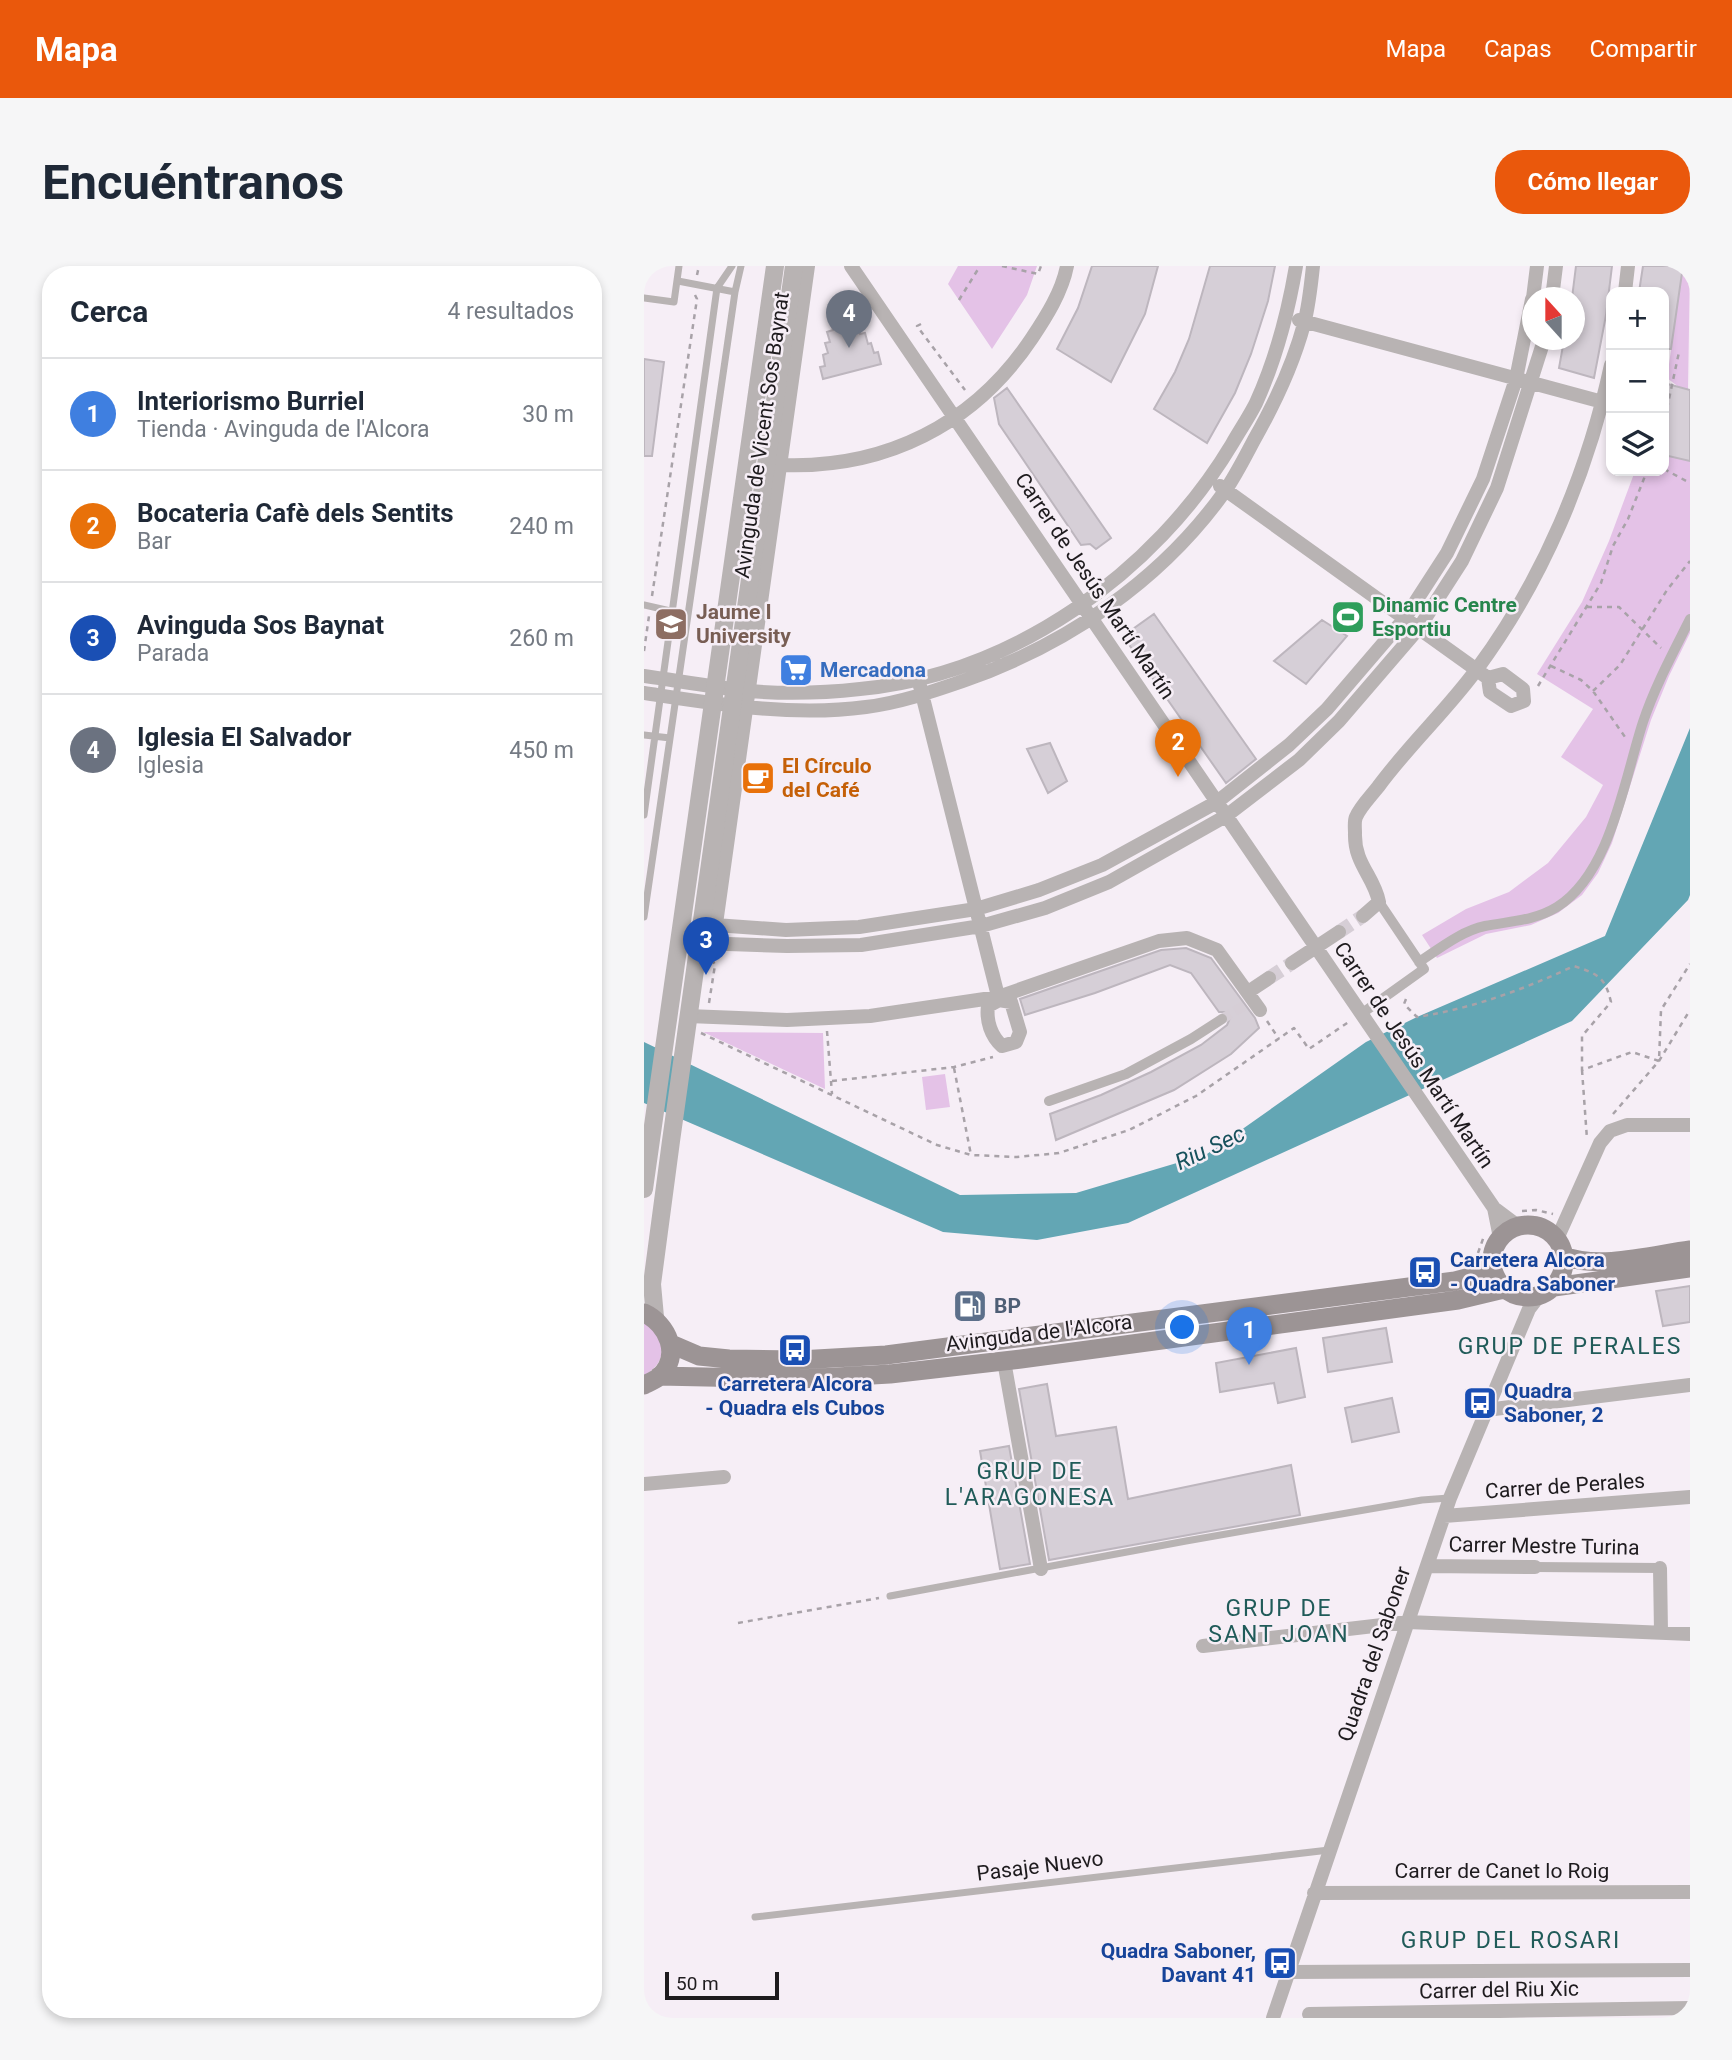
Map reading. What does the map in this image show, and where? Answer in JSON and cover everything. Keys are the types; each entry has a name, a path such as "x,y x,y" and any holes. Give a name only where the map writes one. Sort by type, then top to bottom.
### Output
{"main road":[{"path":"1561,1247 1563,1273 1529,1295 1496,1278 1484,1260 1518,1219 1546,1229 1561,1247 1579,1262 1600,1262 1690,1250"},
{"name":"Avinguda de l'Alcora","path":"671,1344 699,1356 729,1359 799,1360 886,1355 1455,1282 1474,1276 1484,1260"},
{"name":"Avinguda de l'Alcora","path":"652,1381 850,1378 1004,1361 1458,1300 1529,1295 1690,1268"},
{"path":"649,1315 666,1329 671,1344 669,1362 652,1381"}],"street":[{"name":"Avinguda de Vicent Sos Baynat","path":"644,1189 775,266"},
{"name":"Avinguda de Vicent Sos Baynat","path":"649,1315 687,1021 706,943 741,698 794,266"},
{"name":"Avinguda de Vicent Sos Baynat","path":"741,698 781,465 808,266"},
{"name":"Carrer de Jesús Martí Martín","path":"851,266 1494,1208 1500,1238"},
{"path":"781,465 815,467 862,458 912,441 955,419 975,403 1018,358 1047,316 1067,266"},
{"path":"741,698 863,689 918,678 977,660 1022,640 1082,605 1144,555 1180,518 1211,479 1255,405 1287,316 1296,266"},
{"path":"644,676 679,681 714,694 817,712 867,707 922,695 984,674 1030,654 1092,619 1155,569 1193,531 1226,490 1270,413 1290,369 1305,321 1313,266"},
{"path":"1534,287 1537,266"},
{"path":"1553,287 1556,266"},
{"path":"1626,287 1629,266"},
{"path":"1287,316 1606,403"},
{"path":"708,924 786,930 859,927 976,909 1039,890 1102,865 1217,802 1289,745 1327,709 1405,618 1447,553 1482,479 1516,379 1522,350"},
{"path":"706,943 786,946 862,944 981,926 1045,908 1109,882 1226,816 1299,760 1339,721 1419,628 1462,562 1497,488 1541,350"},
{"path":"1422,966 1379,902 1377,891 1361,866 1354,842 1355,818 1386,776 1483,674 1526,595 1568,506 1606,406"},
{"path":"1211,479 1483,674 1490,692 1511,706 1524,702 1523,690 1503,674 1483,674"},
{"path":"1361,1014 1448,942 1482,926 1529,920 1556,908 1578,890 1592,872 1606,843 1644,719 1690,619"},
{"path":"918,678 999,998"},
{"path":"644,693 676,698 714,694"},
{"path":"1363,916 1379,902"},
{"path":"1292,963 1339,932"},
{"path":"687,1021 870,1016 999,998 1159,941 1187,938 1217,950 1252,1001 1269,978"},
{"path":"999,998 1011,1002 1016,1010 1020,1032 1016,1042 1002,1046 993,1038 987,1015 988,1006 999,998"},
{"path":"1049,1101 1126,1074 1191,1040 1222,1019"},
{"path":"1561,1247 1605,1137 1627,1125 1690,1125"},
{"name":"Carrer de Jesús Martí Martín","path":"1494,1208 1518,1219"},
{"name":"Quadra del Saboner","path":"1273,2018 1450,1498 1529,1295"},
{"path":"1004,1361 1041,1569"},
{"path":"1486,1410 1690,1385"},
{"path":"644,1484 724,1477"},
{"name":"Carrer de Perales","path":"1444,1516 1690,1497"},
{"name":"Carrer Mestre Turina","path":"1427,1566 1660,1568"},
{"path":"1660,1568 1661,1633"},
{"path":"1203,1646 1408,1622 1690,1634"},
{"name":"Carrer de Canet lo Roig","path":"1314,1893 1690,1892"},
{"path":"1288,1972 1690,1970"},
{"name":"Carrer del Riu Xic","path":"1309,2014 1690,2008"}],"lane":[{"path":"644,298 674,302 679,266"},
{"path":"644,815 718,289 732,266"},
{"path":"644,917 647,880 679,681 734,292 741,266"},
{"path":"678,281 734,292"},
{"path":"647,606 688,615"},
{"path":"644,734 670,738"},
{"path":"890,1596 1186,1541 1422,1500 1450,1498"},
{"name":"Pasaje Nuevo","path":"755,1917 1329,1850"}],"path":[{"path":"644,651 647,606 697,299 694,293 699,266"},
{"path":"959,300 980,266"},
{"path":"1002,266 1038,274 1041,266"},
{"path":"1688,266 1687,270 1690,271"},
{"path":"921,324 917,326 975,403"},
{"path":"1665,413 1679,352"},
{"path":"1669,473 1690,484"},
{"path":"1524,702 1527,704 1601,583 1613,546 1629,519 1645,476"},
{"path":"1592,691 1620,665 1667,590 1690,561"},
{"path":"1587,607 1619,607 1671,657"},
{"path":"1551,666 1581,680 1635,750"},
{"path":"1659,1060 1661,1010 1690,964"},
{"path":"1406,997 1404,1004 1417,1017 1455,1011 1518,992 1574,966 1591,972 1607,985 1611,1002 1582,1036 1586,1138 1605,1137 1612,1115 1659,1060 1690,1010"},
{"path":"1252,1001 1279,1039"},
{"path":"687,1021 832,1096 937,1145 971,1154 1017,1157 1059,1153 1129,1130 1196,1096 1294,1028 1309,1049 1361,1014"},
{"path":"826,1017 832,1096"},
{"path":"832,1081 954,1067 992,1059 1002,1046"},
{"path":"1582,1070 1632,1052 1659,1060"},
{"path":"954,1067 971,1154"},
{"path":"1484,1260 1487,1227 1484,1214 1494,1208"},
{"path":"1518,1219 1536,1210 1552,1214"},
{"path":"738,1623 890,1596"}],"shaded area":[{"path":"958,266 1037,266 1027,295 992,349 948,284"},
{"path":"1683,266 1690,266 1688,390 1680,388 1669,380"},
{"path":"1669,456 1690,461 1690,633 1651,720 1612,843 1598,873 1582,895 1558,913 1531,925 1486,934 1437,958 1422,935 1466,909 1509,892 1548,863 1586,817 1603,785 1561,757 1593,709 1537,674 1582,602 1633,476 1669,476"},
{"path":"703,1032 823,1033 825,1089"},
{"path":"945,1074 950,1107 926,1110 922,1077"},
{"path":"644,1322 657,1334 662,1349 658,1363 644,1375"}],"water":[{"path":"1690,728 1688,900 1572,1021 1128,1223 1037,1240 943,1232 644,1103 644,1042 960,1195 1076,1193 1207,1154 1366,1042 1417,1017 1605,936"}],"building":[{"path":"1092,266 1158,266 1145,314 1111,382 1057,349 1078,308"},
{"path":"1210,266 1275,266 1268,301 1251,354 1235,393 1207,443 1154,409 1175,372 1189,339"},
{"path":"1576,266 1612,266 1609,287 1606,287 1606,315 1594,378 1559,368 1562,350 1585,350 1585,287 1573,287"},
{"path":"1643,266 1683,266 1671,349 1669,287 1640,287"},
{"path":"852,316 860,334 865,333 874,353 878,352 881,364 823,379 820,367 825,366 823,355 828,353 825,343 830,342 827,332 833,330 830,321"},
{"path":"644,359 664,362 652,456 644,456"},
{"path":"1669,384 1690,390 1690,461 1669,456"},
{"path":"1007,388 1111,538 1096,549 1090,544 1081,545 999,424 994,398"},
{"path":"1154,614 1256,759 1226,783 1123,636"},
{"path":"1322,620 1347,636 1306,684 1274,661"},
{"path":"1050,743 1067,781 1048,793 1027,749"},
{"path":"1186,948 1211,958 1255,1018 1259,1028 1231,1054 1174,1090 1056,1140 1050,1114 1151,1072 1201,1045 1227,1025 1230,1018 1226,1012 1219,1012 1191,973 1170,965 1025,1015 1020,999 1161,950"},
{"path":"1690,1286 1690,1322 1663,1326 1656,1291"},
{"path":"1386,1328 1392,1362 1328,1372 1323,1338"},
{"path":"1296,1348 1305,1397 1278,1403 1274,1383 1220,1392 1216,1363"},
{"path":"1047,1384 1056,1436 1116,1427 1128,1499 1291,1465 1300,1515 1049,1560 1019,1389"},
{"path":"1392,1398 1399,1432 1352,1442 1345,1408"},
{"path":"1009,1446 1030,1564 1000,1569 980,1451"}],"tunnel":[{"path":"1339,932 1363,916"},
{"path":"1269,978 1292,963"},
{"path":"1222,1019 1247,1004"}],"place":[{"name":"Iglesia El Salvador","path":"849,348"},
{"name":"Dinamic Centre Esportiu","path":"1348,617"},
{"name":"Jaume I University","path":"671,624"},
{"name":"Mercadona","path":"796,670"},
{"name":"Bocateria Cafè dels Sentits","path":"1178,777"},
{"name":"El Círculo del Café","path":"758,778"},
{"name":"Avinguda Sos Baynat","path":"706,975"},
{"name":"Carretera Alcora - Quadra Saboner","path":"1425,1272"},
{"name":"BP","path":"970,1306"},
{"name":"Carretera Alcora - Quadra els Cubos","path":"795,1350"},
{"name":"Interiorismo Burriel","path":"1249,1365"},
{"name":"Quadra Saboner, 2","path":"1480,1403"},
{"name":"Quadra Saboner, Davant 41","path":"1280,1963"}],"district":[{"name":"GRUP DE PERALES","path":"1570,1346"},
{"name":"GRUP DE L'ARAGONESA","path":"1030,1484"},
{"name":"GRUP DE SANT JOAN","path":"1279,1621"},
{"name":"GRUP DEL ROSARI","path":"1511,1940"}],"water label":[{"name":"Riu Sec","path":"1210,1148"}]}
